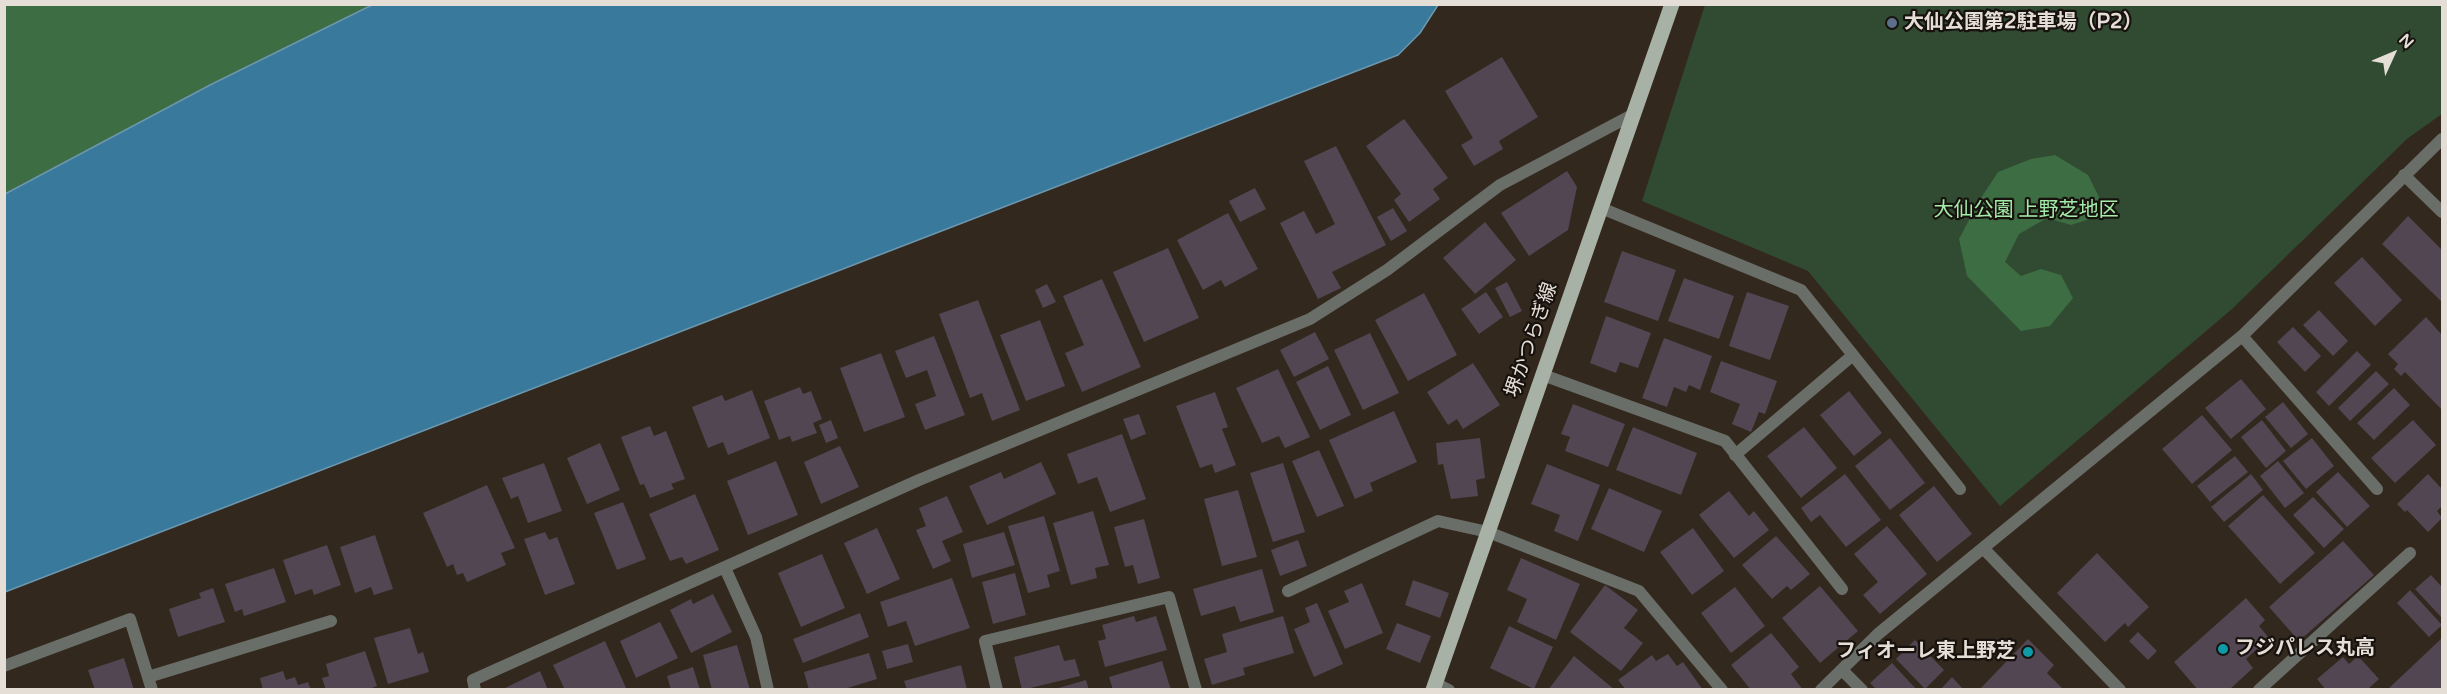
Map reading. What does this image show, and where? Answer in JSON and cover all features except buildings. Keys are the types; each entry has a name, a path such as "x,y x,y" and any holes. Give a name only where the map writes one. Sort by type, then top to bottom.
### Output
{"main road":[{"name":"堺かつらぎ線","path":"1439,688 1488,532 1672,4"}],"street":[{"path":"475,690 473,680 919,480 1310,319 1387,270 1500,185 1634,114"},
{"path":"1821,690 1878,634 2242,336 2442,139"},
{"path":"2404,175 2442,212"},
{"path":"1601,208 1801,290 1960,489"},
{"path":"2242,336 2377,489"},
{"path":"1735,454 1853,355"},
{"path":"1543,375 1725,441 1842,589"},
{"path":"1288,591 1438,520 1488,532 1639,591 1722,690"},
{"path":"1983,548 2120,690"},
{"path":"2259,690 2410,553"},
{"path":"725,568 756,637 768,690"},
{"path":"996,690 984,641 1169,597 1196,690"},
{"path":"4,666 130,619 150,683 331,621"},
{"path":"1842,670 1862,690"}],"green space":[{"path":"5,5 372,5 210,85 5,194"},
{"name":"大仙公園 上野芝地区","path":"1705,5 2442,5 2442,114 2408,138 2232,309 2000,506 1808,271 1642,201"},
{"path":"2055,155 2088,175 2099,197 2090,219 2071,225 2047,218 2019,234 2005,262 2021,276 2041,269 2061,275 2073,298 2050,326 2021,331 1967,276 1959,239 1979,201 1998,172 2031,159"}],"water":[{"path":"372,5 1438,5 1420,33 1398,55 5,592 5,194 210,85"}],"place":[{"name":"大仙公園第2駐車場（P2）","path":"1892,23"},
{"name":"フジパレス丸高","path":"2223,649"},
{"name":"フィオーレ東上野芝","path":"2028,652"}]}
